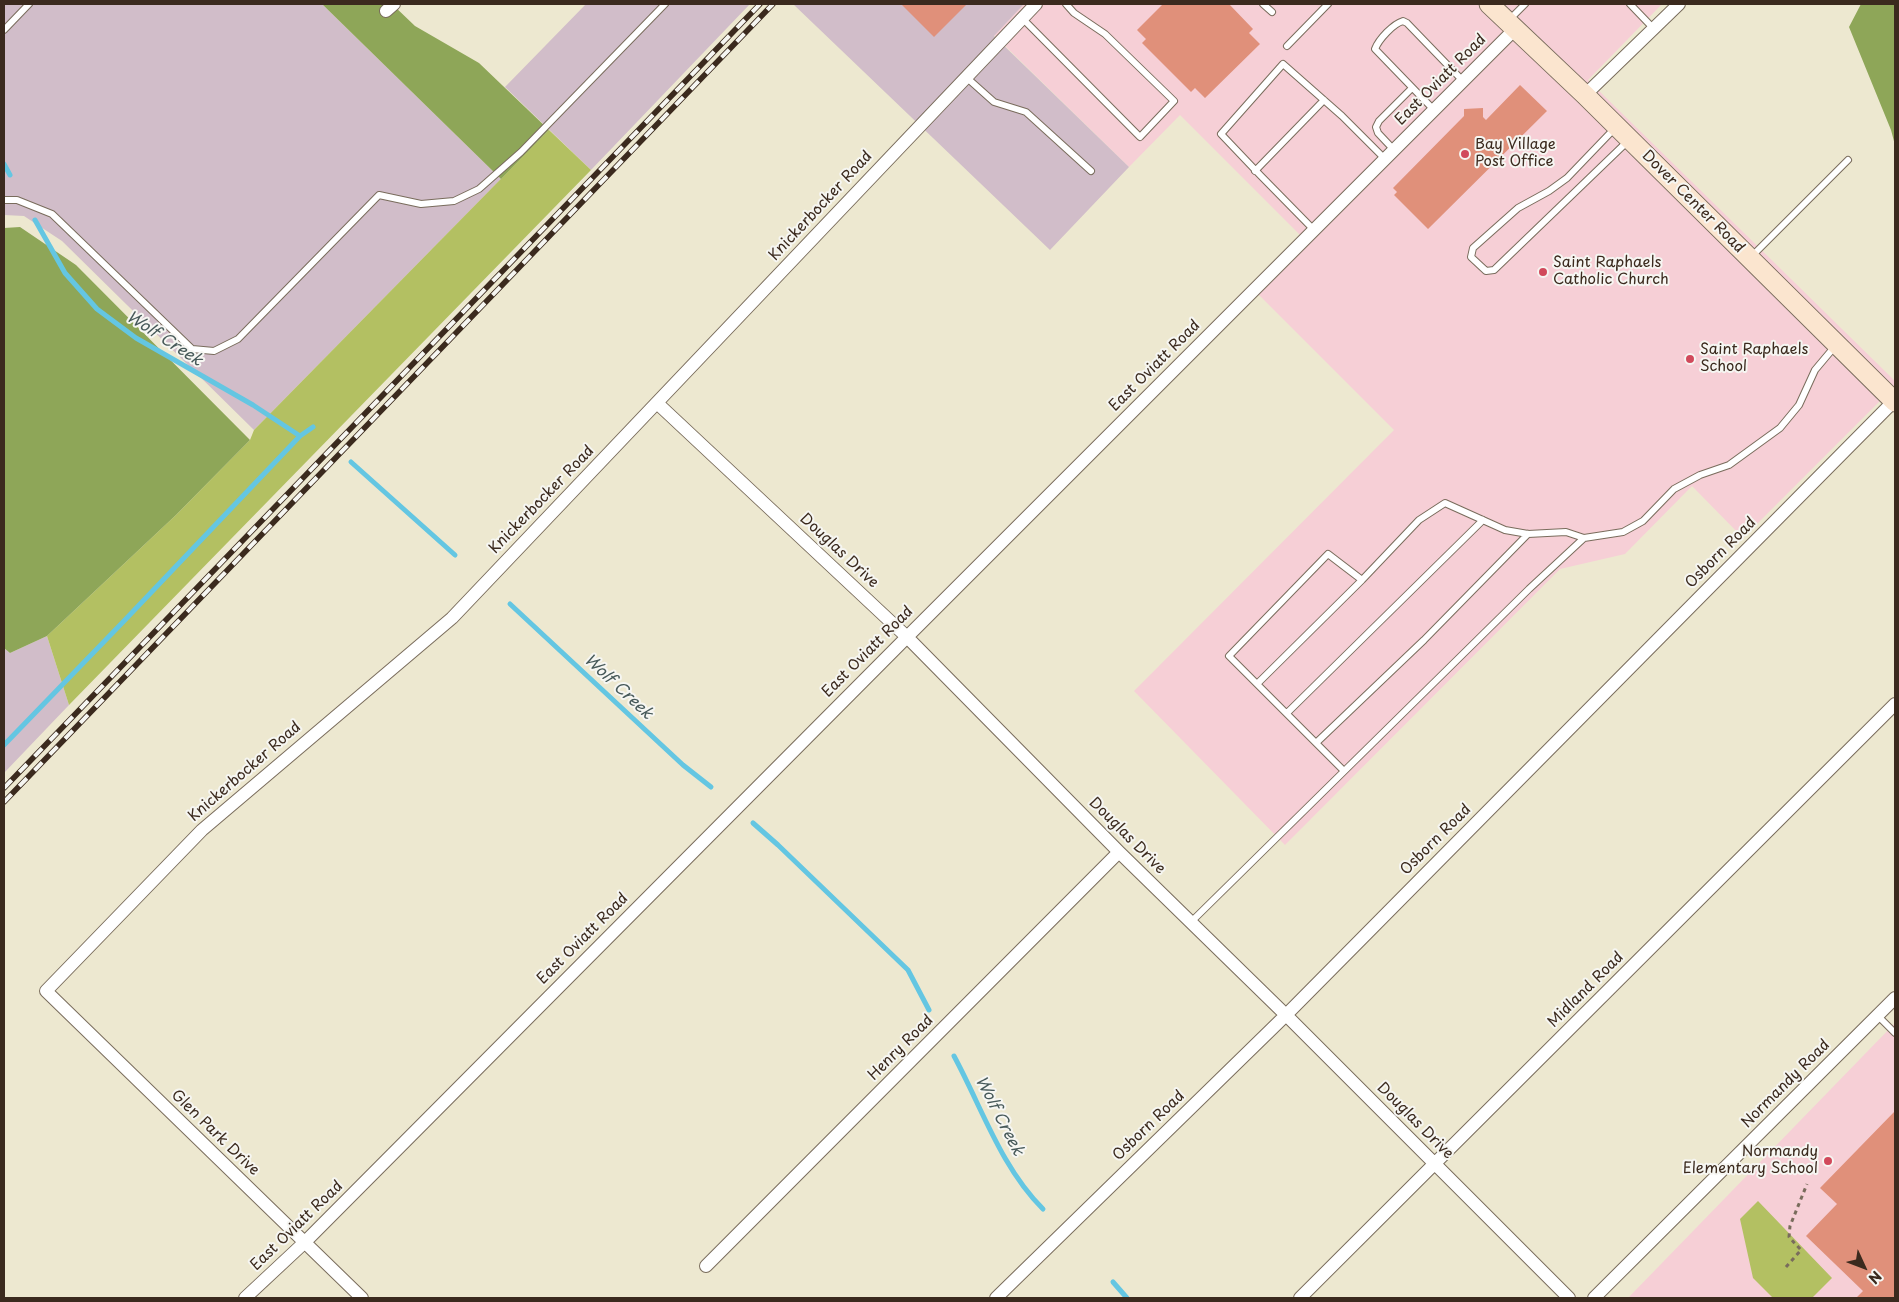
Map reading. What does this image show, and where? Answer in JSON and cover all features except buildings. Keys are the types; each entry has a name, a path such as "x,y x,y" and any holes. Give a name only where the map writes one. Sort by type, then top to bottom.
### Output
{"street":[{"name":"Knickerbocker Road","path":"46,991 202,830 452,618 1036,4"},
{"name":"Dover Center Road","path":"1489,4 1585,95 1895,402"},
{"path":"1585,95 1679,4"},
{"name":"East Oviatt Road","path":"245,1298 305,1242 907,636 1463,81 1511,25"},
{"name":"Osborn Road","path":"996,1298 1286,1015 1895,402"},
{"name":"Douglas Drive","path":"656,403 907,636 1119,852 1286,1015 1569,1298"},
{"name":"Midland Road","path":"1300,1298 1895,704"},
{"name":"Henry Road","path":"706,1266 1119,852"},
{"name":"Glen Park Drive","path":"46,991 362,1298"},
{"name":"Normandy Road","path":"1594,1298 1895,998"}],"lane":[{"path":"4,30 29,4"},
{"path":"4,200 17,200 52,214 192,349 214,351 238,339 379,195 420,204 454,201 479,189 521,152 665,4"},
{"path":"1022,18 1140,136 1174,101 1105,34 1074,13 1066,4"},
{"path":"1263,4 1272,12"},
{"path":"1287,46 1328,4"},
{"path":"1511,25 1525,4"},
{"path":"1630,4 1654,29"},
{"path":"1434,110 1375,49 1377,44 1398,22 1403,21 1407,23 1463,81"},
{"path":"1314,230 1221,134 1283,64 1324,100 1385,159"},
{"path":"966,77 994,102 1026,112 1091,171"},
{"path":"1394,150 1378,133 1376,127 1378,121 1412,88"},
{"path":"1255,171 1324,100"},
{"path":"1623,133 1494,270 1486,271 1471,257 1473,248 1518,208 1549,191 1623,133"},
{"path":"1750,258 1848,160"},
{"path":"1257,684 1362,580 1419,520 1445,503 1505,530 1528,534 1566,532 1584,538 1623,532 1643,521 1674,489 1700,475 1729,466 1780,428 1799,405 1815,370 1837,344"},
{"path":"1287,714 1482,520"},
{"path":"1316,743 1424,640 1528,534"},
{"path":"1191,922 1529,589 1584,538"},
{"path":"1344,771 1229,656 1328,554 1362,580"},
{"path":"1878,1016 1895,1033"}],"path":[{"path":"1786,1267 1801,1250 1789,1237 1790,1226 1807,1184"}],"shaded area":[{"path":"4,4 322,4 501,179 254,430 62,241 24,216 4,215"},
{"path":"586,4 750,4 591,170 505,87"},
{"path":"793,4 1024,4 994,36 1129,167 1050,250"},
{"path":"1024,4 1662,4 1588,80 1895,381 1895,386 1743,538 1692,486 1625,554 1560,569 1285,845 1134,691 1394,430 1258,294 1309,244 1180,115 1129,167 994,35"},
{"path":"47,636 69,705 4,773 4,648 10,653"},
{"name":"Normandy Elementary School","path":"1895,1023 1895,1298 1628,1298"}],"green space":[{"path":"322,4 392,4 415,26 479,63 549,130 501,179"},
{"path":"1861,4 1895,4 1895,145 1891,130 1849,27"},
{"path":"549,130 591,170 69,705 47,636 176,515 250,440 254,430"},
{"path":"20,227 76,265 250,440 176,515 47,636 10,653 4,648 4,228"},
{"path":"1758,1201 1832,1278 1812,1298 1773,1298 1753,1278 1740,1219"}],"waterway":[{"name":"Wolf Creek","path":"4,164 10,175"},
{"name":"Wolf Creek","path":"35,220 65,273 97,309 136,338 253,405 300,436 313,427"},
{"path":"4,745 300,436"},
{"name":"Wolf Creek","path":"351,462 455,555"},
{"name":"Wolf Creek","path":"510,604 683,765 711,787"},
{"name":"Wolf Creek","path":"753,823 908,970 929,1010"},
{"name":"Wolf Creek","path":"954,1056 993,1136 1015,1175 1043,1209"},
{"name":"Wolf Creek","path":"1113,1282 1127,1298"}],"railway":[{"path":"4,788 760,4"},
{"path":"4,802 773,4"}],"place":[{"name":"Bay Village Post Office","path":"1465,154"},
{"name":"Saint Raphaels Catholic Church","path":"1543,272"},
{"name":"Saint Raphaels School","path":"1690,359"},
{"name":"Normandy Elementary School","path":"1828,1161"}]}
